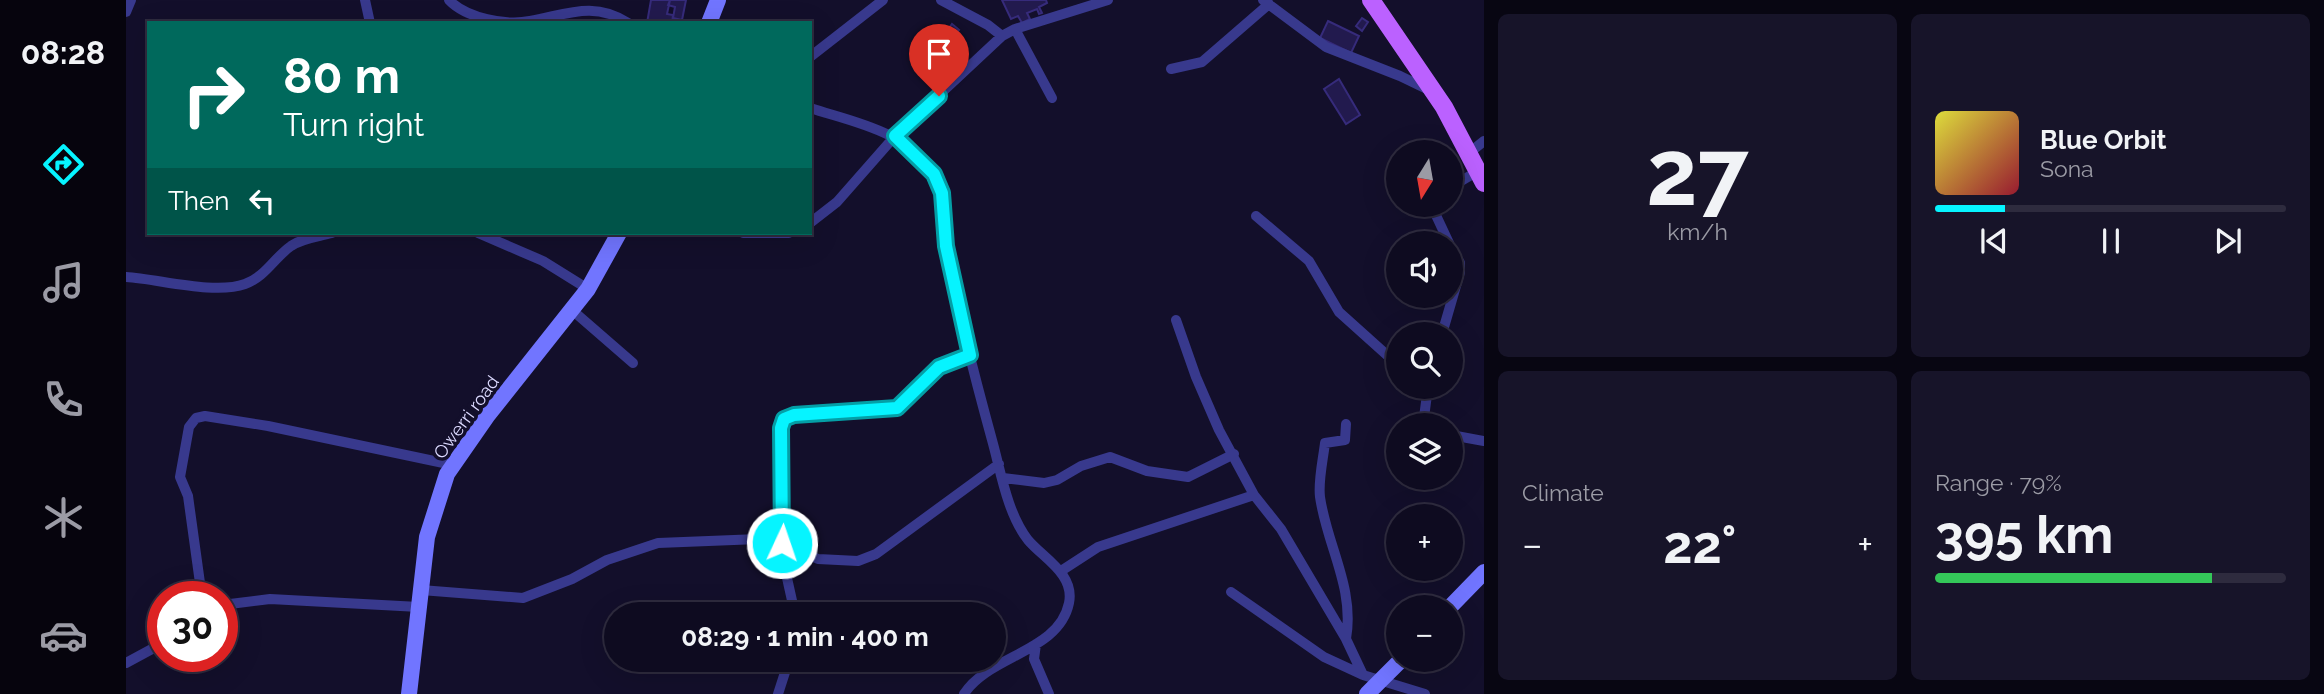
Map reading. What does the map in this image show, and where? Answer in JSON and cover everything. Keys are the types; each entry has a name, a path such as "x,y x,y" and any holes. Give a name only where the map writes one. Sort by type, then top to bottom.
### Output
{"main road":[{"path":"710,21 718,0"},
{"path":"1371,0 1434,93 1481,177"},
{"name":"Owerri road","path":"409,694 427,537 435,505 453,465 488,415 588,289 618,235"},
{"path":"1462,595 1484,572"},
{"path":"1367,694 1390,672"}],"street":[{"path":"126,12 131,0"},
{"path":"365,0 370,21"},
{"path":"449,0 469,13 501,20 532,21 559,11 582,9 606,11 624,21"},
{"path":"812,55 883,0"},
{"path":"941,0 988,25 1002,36"},
{"path":"812,221 837,202 895,136 1002,36 1015,29 1108,0"},
{"path":"1171,69 1202,62 1266,2 1326,47 1400,76 1434,93"},
{"path":"1015,29 1052,98"},
{"path":"812,109 895,136 934,174 942,193 946,246 970,355 1003,478 1018,523 1028,539 1061,571 1070,592 1069,603 1051,632 1036,644 979,676 964,694"},
{"path":"1469,153 1484,141"},
{"path":"1463,183 1481,177"},
{"path":"1256,216 1309,261 1339,312 1386,354"},
{"path":"126,277 223,287 243,285 258,278 288,248 302,240 323,235"},
{"path":"483,235 543,261 588,289"},
{"path":"572,310 633,363"},
{"path":"1177,320 1196,377 1254,495 1281,529 1346,639 1363,676"},
{"path":"792,602 782,543 781,438 784,419 794,415 897,408 939,367 970,355"},
{"path":"200,581 188,496 180,477 189,427 197,418 205,416 268,426 453,465"},
{"path":"1346,424 1345,440 1325,443 1319,494 1330,540 1346,585 1350,618 1346,639"},
{"path":"1463,437 1484,441"},
{"path":"1003,478 1044,483 1057,480 1081,466 1110,457 1147,471 1188,477 1234,454"},
{"path":"421,590 523,598 553,587 607,560 657,543 759,539 782,543 818,559 858,561 887,546 999,464"},
{"path":"1061,571 1098,547 1254,495"},
{"path":"1231,592 1324,657 1363,676 1383,679 1425,694"},
{"path":"238,603 270,599 419,607"},
{"path":"1036,644 1034,659 1049,694"},
{"path":"126,663 147,652"},
{"path":"778,694 785,672"}],"building":[{"path":"651,0 670,0 667,14 673,15 672,21 647,21"},
{"path":"670,0 686,0 682,20 673,18 675,7 668,5"},
{"path":"1002,0 1046,0 1047,3 1039,7 1042,13 1039,14 1037,9 1027,13 1030,19 1022,23 1018,16 1011,19"},
{"path":"1362,18 1368,22 1362,31 1356,26"},
{"path":"1328,21 1359,36 1351,53 1320,38"},
{"path":"952,24 959,30 947,45 940,40"},
{"path":"937,49 954,63 949,68 953,71 946,79 940,74 936,79 922,68"},
{"path":"1339,79 1360,115 1346,124 1324,89"}],"route":[{"path":"782,543 784,480 781,428 784,419 794,415 897,408 919,390 939,367 970,355 946,246 942,193 934,174 895,136 939,96"}]}
